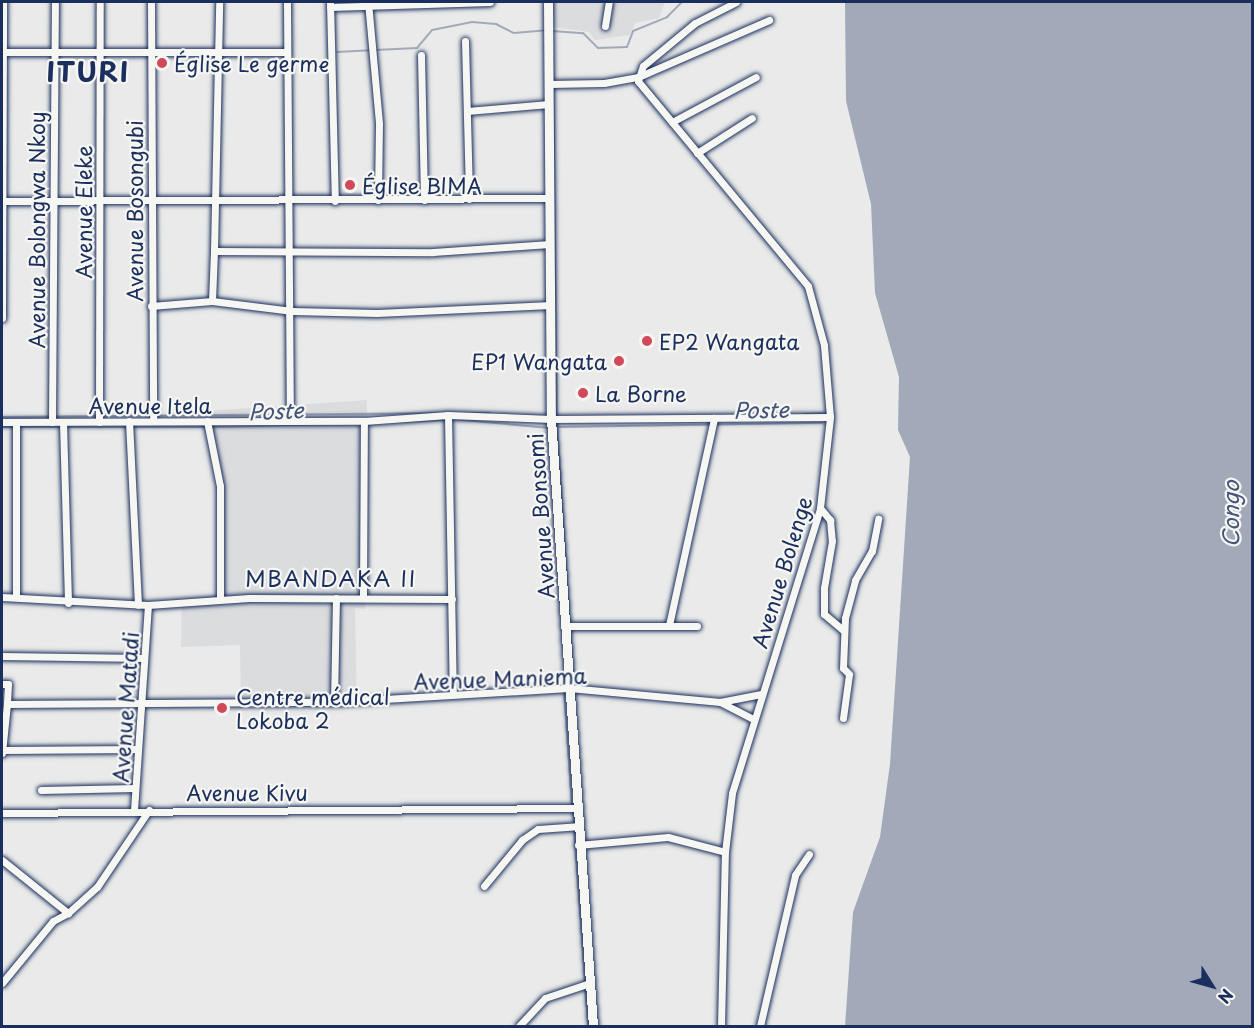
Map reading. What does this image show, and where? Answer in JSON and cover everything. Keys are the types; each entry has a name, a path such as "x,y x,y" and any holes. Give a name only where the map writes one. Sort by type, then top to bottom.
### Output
{"main road":[{"name":"Avenue Bonsomi","path":"548,2 551,419 566,626 578,845 593,1026"}],"street":[{"path":"2,318 3,2"},
{"name":"Avenue Bolongwa Nkoy","path":"52,422 55,2"},
{"name":"Avenue Eleke","path":"99,422 100,2"},
{"name":"Avenue Bosongubi","path":"151,2 153,421"},
{"path":"212,301 220,50 219,2"},
{"path":"287,2 288,202 292,311 290,421"},
{"path":"368,2 379,124 378,200"},
{"path":"335,201 330,4 490,2"},
{"path":"605,26 609,2"},
{"path":"638,77 643,66 695,24 736,2"},
{"path":"549,84 604,83 638,77 769,20"},
{"path":"465,41 469,199"},
{"path":"2,52 220,50 287,52"},
{"path":"421,55 424,200"},
{"name":"Avenue Bolenge","path":"638,77 697,153 808,286 824,345 830,417 820,508 753,718 732,793 725,852 720,1026"},
{"path":"672,122 756,77"},
{"path":"467,111 549,104"},
{"path":"697,153 753,118"},
{"path":"2,201 288,202 550,198"},
{"path":"214,251 432,252 550,244"},
{"path":"151,306 212,301 292,311 377,313 550,305"},
{"path":"448,415 453,694"},
{"name":"Avenue Itela","path":"2,422 364,420 448,415 551,419 830,417"},
{"path":"669,625 714,418"},
{"path":"207,420 220,486 220,599"},
{"path":"363,597 364,420"},
{"path":"129,421 138,605"},
{"path":"15,422 16,597"},
{"path":"63,422 68,603"},
{"path":"820,508 830,520 832,541 824,588 824,614 844,631"},
{"path":"843,718 849,674 843,668 844,631 855,580 872,550 878,519"},
{"path":"2,597 68,603 138,605 220,599 363,597 452,599"},
{"path":"334,702 336,598"},
{"name":"Avenue Matadi","path":"134,810 148,605"},
{"path":"566,626 697,626"},
{"path":"2,657 144,658"},
{"path":"2,684 8,684 2,751 137,749"},
{"name":"Avenue Maniema","path":"7,704 141,701 334,702 569,688 720,702"},
{"path":"720,702 761,694"},
{"path":"720,702 753,718"},
{"path":"41,790 135,788"},
{"name":"Avenue Kivu","path":"2,813 134,810 576,808"},
{"path":"2,983 53,921 68,914 96,887 149,810"},
{"path":"484,886 522,840 538,829 577,826"},
{"path":"578,845 668,837 725,852"},
{"path":"760,1026 795,875 809,854"},
{"path":"2,860 68,914"},
{"path":"519,1026 545,998 590,983"}],"shaded area":[{"path":"553,2 665,2 659,18 635,23 630,35 595,40 589,32 553,27"},
{"path":"367,400 365,609 355,608 357,708 241,706 240,645 181,647 182,600 219,595 219,486 206,411"}],"water":[{"name":"Congo","path":"845,2 1252,2 1252,1026 845,1026 853,912 880,837 890,764 910,457 898,430 899,377 875,293 871,204 846,101"}],"waterway":[{"path":"552,31 583,33 598,48 627,47 633,31 667,17 682,2"},
{"path":"375,50 417,48 432,30 472,22 496,24 514,33 546,30"},
{"path":"337,52 370,50"},
{"path":"553,56 557,416"},
{"path":"2,417 490,413"},
{"path":"804,414 822,413"},
{"name":"Poste","path":"451,419 550,428"},
{"name":"Poste","path":"400,422 445,420"},
{"path":"557,422 572,662"},
{"name":"Poste","path":"558,427 822,423"},
{"name":"Poste","path":"211,427 332,424"},
{"name":"Poste","path":"2,427 206,427"},
{"path":"564,673 564,686"},
{"path":"564,691 572,805"},
{"path":"573,811 574,823"},
{"path":"574,829 585,982"},
{"path":"585,988 588,1024"}],"place":[{"name":"Église Le germe","path":"162,63"},
{"name":"Église BIMA","path":"350,185"},
{"name":"EP2 Wangata","path":"647,341"},
{"name":"EP1 Wangata","path":"619,361"},
{"name":"La Borne","path":"583,393"},
{"name":"Centre médical Lokoba 2","path":"222,708"}],"district":[{"name":"ITURI","path":"88,71"},
{"name":"MBANDAKA II","path":"331,578"}]}
